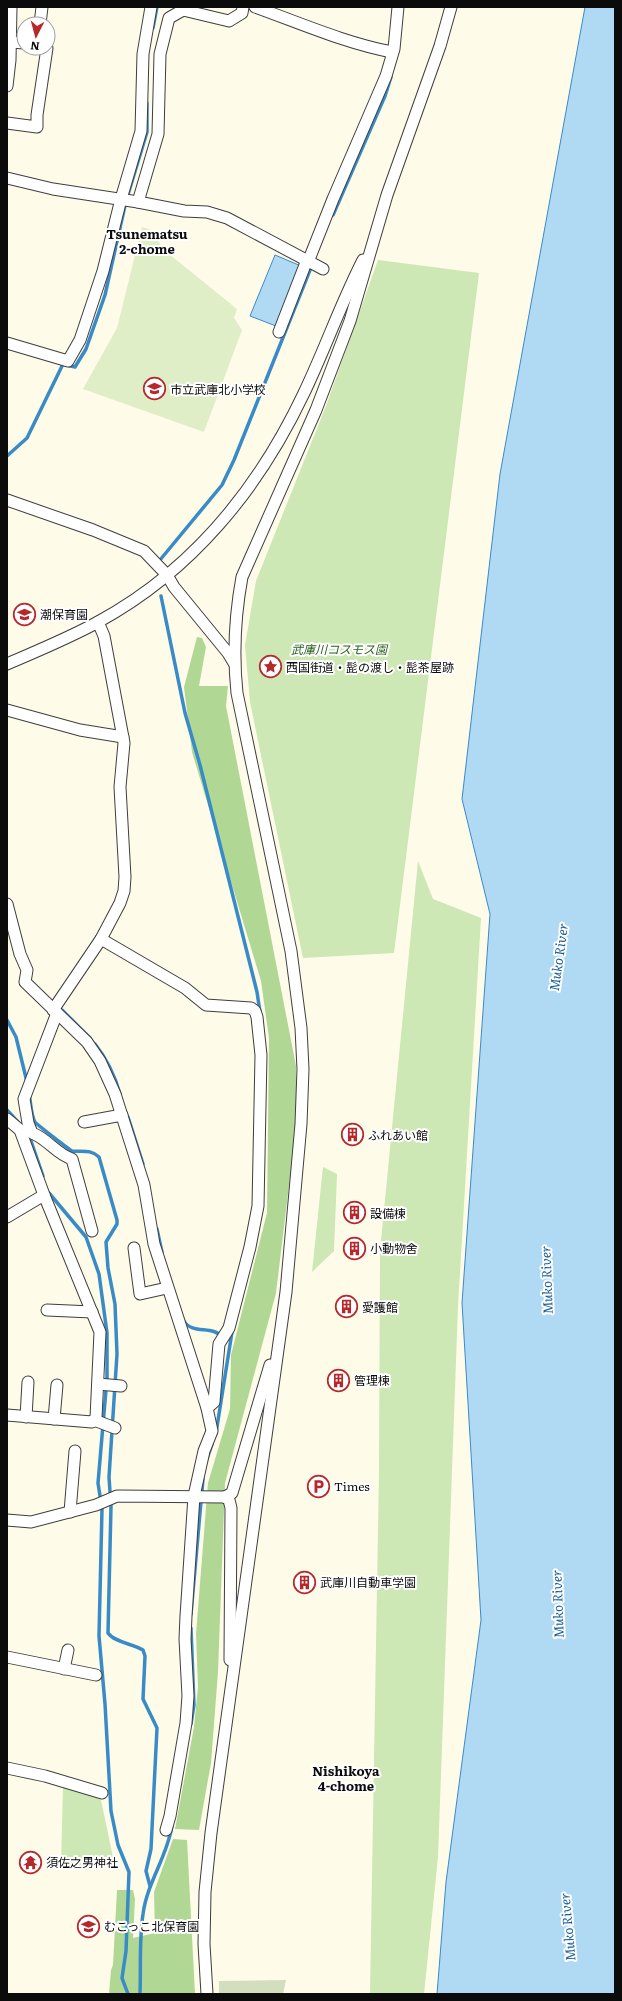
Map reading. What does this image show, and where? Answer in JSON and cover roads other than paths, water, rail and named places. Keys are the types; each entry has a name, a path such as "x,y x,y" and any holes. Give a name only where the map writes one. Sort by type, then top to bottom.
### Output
{"street":[{"path":"7,86 11,42 9,40 11,7"},
{"path":"7,343 68,361 80,340 104,270 121,199 141,131 143,54 152,7"},
{"path":"138,202 158,134 160,54 169,18 183,10 229,21 242,13 243,7"},
{"path":"255,7 303,25 371,47 392,52"},
{"path":"279,332 305,265 309,262 333,199 381,89 394,49 398,7"},
{"path":"207,1994 204,1944 205,1892 211,1833 287,1286 301,1124 303,1070 301,1028 291,951 237,693 234,663 239,595 242,577 316,410 350,321 387,195 440,46 451,7"},
{"path":"11,42 16,42"},
{"path":"7,123 37,127 46,56"},
{"path":"7,178 53,189 121,199 184,211 207,212 227,218 324,269"},
{"path":"7,664 98,622 131,602 167,575 208,538 243,497 267,461 304,393 353,281 376,235"},
{"path":"7,500 93,530 144,550 167,575 174,587 228,653 234,663"},
{"path":"94,1420 96,1418 100,1384 100,1332 44,1195 24,1126 25,1097 56,1009 101,939 120,903 124,891 125,877 120,787 124,743 104,636 98,622"},
{"path":"7,710 80,730 123,737"},
{"path":"7,904 26,977 87,1042 100,1061 115,1094 144,1185 154,1244 167,1288 210,1406 212,1431 204,1450 195,1496 185,1639 188,1696 186,1723 170,1816 166,1830"},
{"path":"101,939 185,988 206,1005 251,1008 255,1011 257,1017 261,1055 258,1206 250,1248 229,1328 223,1339 210,1406"},
{"path":"84,1122 122,1115"},
{"path":"7,1119 24,1126 32,1133 46,1140 63,1156 72,1159 92,1231"},
{"path":"7,1217 44,1195"},
{"path":"134,1248 140,1294 167,1288"},
{"path":"47,1310 92,1312"},
{"path":"7,1520 31,1522 96,1505 117,1496 225,1497 232,1493 272,1358 278,1344"},
{"path":"26,1416 28,1382"},
{"path":"100,1384 121,1386"},
{"path":"54,1419 57,1385"},
{"path":"7,1415 92,1422 94,1420 116,1428"},
{"path":"70,1512 75,1451"},
{"path":"225,1497 229,1500 231,1508 229,1654 233,1676"},
{"path":"64,1669 68,1650"},
{"path":"7,1657 96,1675"},
{"path":"7,1768 45,1776 102,1793"}],"water":[{"name":"Muko River","path":"585,7 615,7 615,1994 437,1994 446,1882 481,1620 462,1303 490,914 462,799 500,474"},
{"path":"275,255 301,266 276,326 250,316"}],"waterway":[{"path":"153,28 157,7"},
{"path":"333,215 385,96 391,77"},
{"path":"7,456 27,438 63,364 75,367 86,349 105,295 126,201 147,132 147,103"},
{"path":"160,560 222,485 234,460 312,265"},
{"path":"161,596 185,713 200,765 257,992 260,1012"},
{"path":"62,1010 90,1038"},
{"path":"7,1020 16,1037 27,1082"},
{"path":"95,1044 110,1068 120,1094"},
{"path":"29,1094 33,1116 37,1124 72,1151 86,1151 96,1154 99,1157 117,1220 117,1224 106,1242 108,1268 115,1304 117,1354 109,1477 111,1506 108,1633 119,1641 143,1650 145,1656 143,1699 157,1728 151,1849 146,1871 150,1886"},
{"path":"7,1110 18,1122"},
{"path":"128,1117 143,1164"},
{"path":"26,1134 31,1141 43,1176"},
{"path":"49,1193 86,1237 99,1274 107,1333 107,1378 98,1483 102,1509 99,1636 105,1704 111,1811 118,1845 129,1872 126,1951 122,1978 128,1994"},
{"path":"157,1229 162,1252"},
{"path":"184,1321 192,1328 213,1331 222,1337"},
{"path":"216,1433 232,1332"},
{"path":"207,1459 212,1444"},
{"path":"191,1614 203,1479"},
{"path":"191,1628 194,1705 191,1724"},
{"path":"140,1994 142,1924 145,1903 166,1848 172,1826"}],"place":[{"name":"市立武庫北小学校","path":"155,389"},
{"name":"潮保育園","path":"24,614"},
{"name":"西国街道・髭の渡し・髭茶屋跡","path":"270,667"},
{"name":"ふれあい館","path":"352,1135"},
{"name":"設備棟","path":"355,1213"},
{"name":"小動物舍","path":"354,1248"},
{"name":"愛護館","path":"346,1307"},
{"name":"管理棟","path":"339,1380"},
{"name":"Times","path":"318,1486"},
{"name":"武庫川自動車学園","path":"304,1582"},
{"name":"須佐之男神社","path":"30,1862"},
{"name":"むこっこ北保育園","path":"89,1926"}],"district":[{"name":"Tsunematsu 2-chome","path":"147,240"},
{"name":"Nishikoya 4-chome","path":"346,1778"}],"park label":[{"name":"武庫川コスモス園","path":"339,649"}]}
